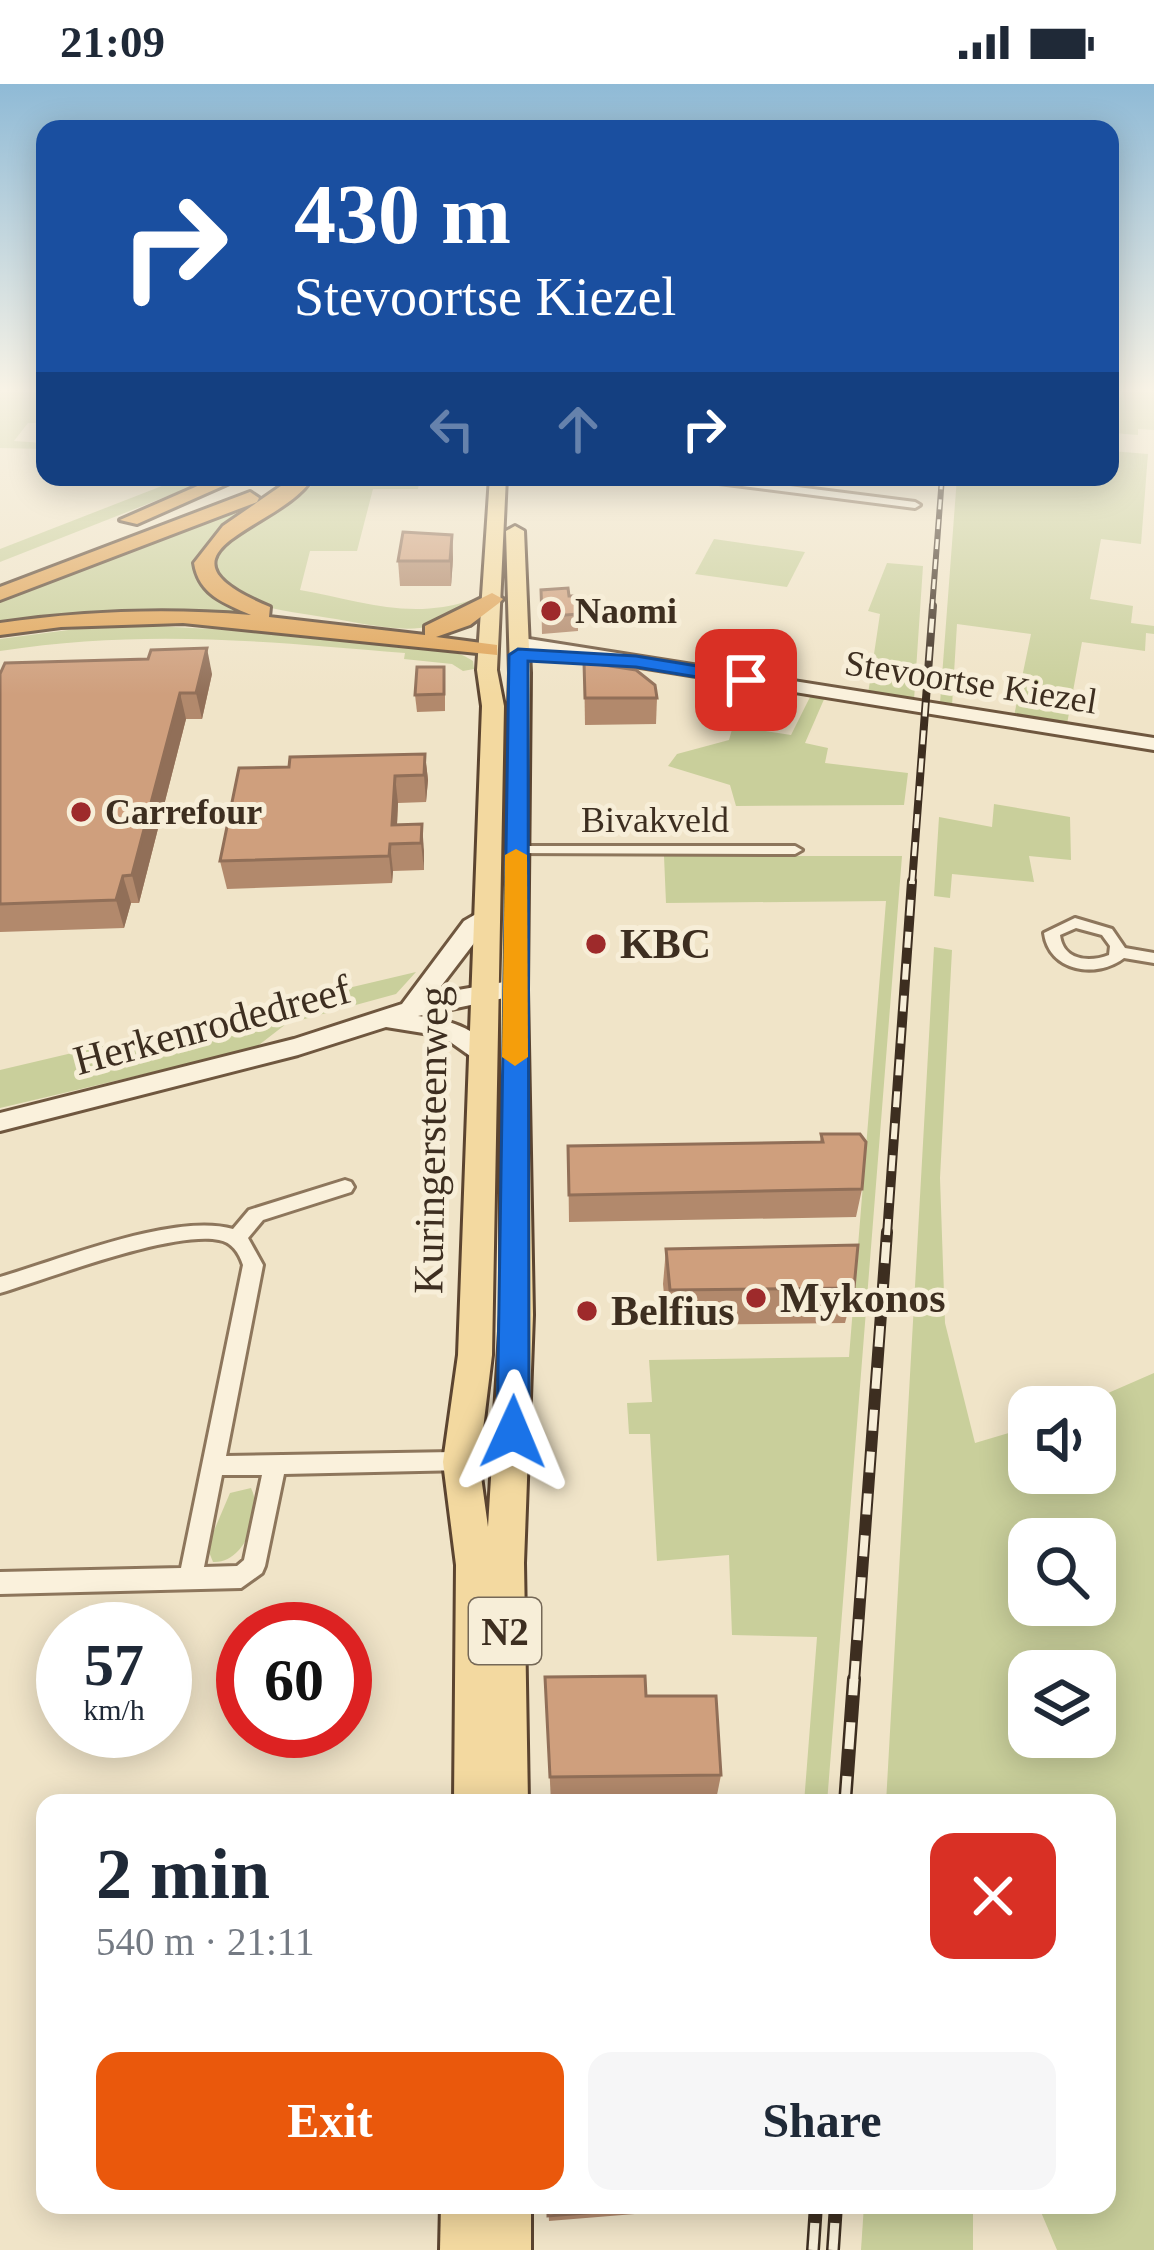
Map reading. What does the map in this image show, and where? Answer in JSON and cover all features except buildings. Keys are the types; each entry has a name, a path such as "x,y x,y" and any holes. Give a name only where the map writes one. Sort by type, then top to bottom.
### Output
{"highway":[{"path":"0,577 196,493"},
{"path":"0,577 230,493"},
{"path":"0,594 262,493"},
{"path":"286,493 243,516 215,539 204,568 212,585 242,605 290,618 433,631 490,645"},
{"path":"433,631 462,620 492,599"},
{"path":"0,629 94,616 153,614 490,645"}],"main road":[{"name":"Kuringersteenweg","path":"475,1794 475,1565 461,1462 475,1355 497,493"},
{"name":"Kuringersteenweg","path":"507,1794 505,1563 513,1460 517,493"},
{"name":"Stevoortse Kiezel","path":"490,645 636,662 1154,744"},
{"path":"411,1010 483,917"},
{"name":"Herkenrodedreef","path":"0,1121 482,991 514,989"},
{"path":"373,1023 441,1025 458,1031 482,1052"},
{"path":"465,2250 466,2214"},
{"path":"506,2214 506,2250"}],"street":[{"path":"821,493 915,505"},
{"name":"Bivakveld","path":"516,850 795,850"},
{"path":"1119,952 1154,958"},
{"path":"237,1238 256,1216 345,1187"},
{"path":"0,1285 176,1237 212,1232 237,1238 249,1250 253,1265 191,1576"},
{"path":"214,1466 513,1460"},
{"path":"0,1583 241,1577 254,1567 275,1466"}],"green space":[{"path":"144,493 175,493 0,562 0,549"},
{"path":"372,493 357,551 310,551 300,590 405,609 471,600 471,605 435,625 394,628 278,609 231,591 216,575 216,557 227,540 294,494"},
{"path":"956,493 1145,493 1141,544 1101,539 1090,599 1133,606 1131,623 1154,626 1154,634 1146,633 1145,651 1082,642 1067,724 1014,716 1031,634 957,624 952,706 940,703"},
{"path":"263,498 218,533 199,563 248,611 239,615 113,610 0,624 0,602"},
{"path":"714,539 805,552 787,587 695,574"},
{"path":"887,563 923,566 914,700 868,694 880,614 868,611"},
{"path":"114,624 231,630 235,626 395,639 454,652 473,661 474,669 404,659 405,653 202,639 104,640 0,651 0,639"},
{"path":"811,695 825,697 805,743 828,748 825,763 908,773 904,805 736,806 730,785 668,766 677,754 729,740 733,726 791,735"},
{"path":"994,804 1070,817 1071,860 1029,856 1034,882 952,874 950,898 934,896 939,817 992,827"},
{"path":"664,856 902,856 828,1794 805,1794 817,1637 732,1635 729,1555 657,1561 650,1434 629,1434 627,1403 652,1402 649,1360 849,1357 886,901 666,903"},
{"path":"934,947 952,950 940,1178 945,1323 975,1443 1008,1433 1008,1494 1116,1494 1116,1390 1154,1373 1154,2250 1057,2250 1042,2214 1116,2214 1116,1794 887,1794"},
{"path":"416,972 396,994 286,1024 255,1048 0,1108 0,1070"},
{"path":"251,1488 255,1510 249,1535 234,1555 213,1562 207,1547 230,1493"},
{"path":"863,2214 973,2214 973,2250 861,2250"}],"railway":[{"path":"932,609 941,493"},
{"path":"912,884 933,606"},
{"path":"887,1235 912,881"},
{"path":"854,1682 887,1232"},
{"path":"846,1794 854,1679"},
{"path":"813,2250 815,2214"},
{"path":"833,2250 835,2214"}],"slow traffic":[{"path":"515,1057 516,855"}],"place":[{"name":"Naomi","path":"551,611"},
{"name":"Carrefour","path":"81,812"},
{"name":"KBC","path":"596,944"},
{"name":"Mykonos","path":"756,1298"},
{"name":"Belfius","path":"587,1311"}],"route":[{"path":"513,1432 518,655 636,662 746,680"}]}
